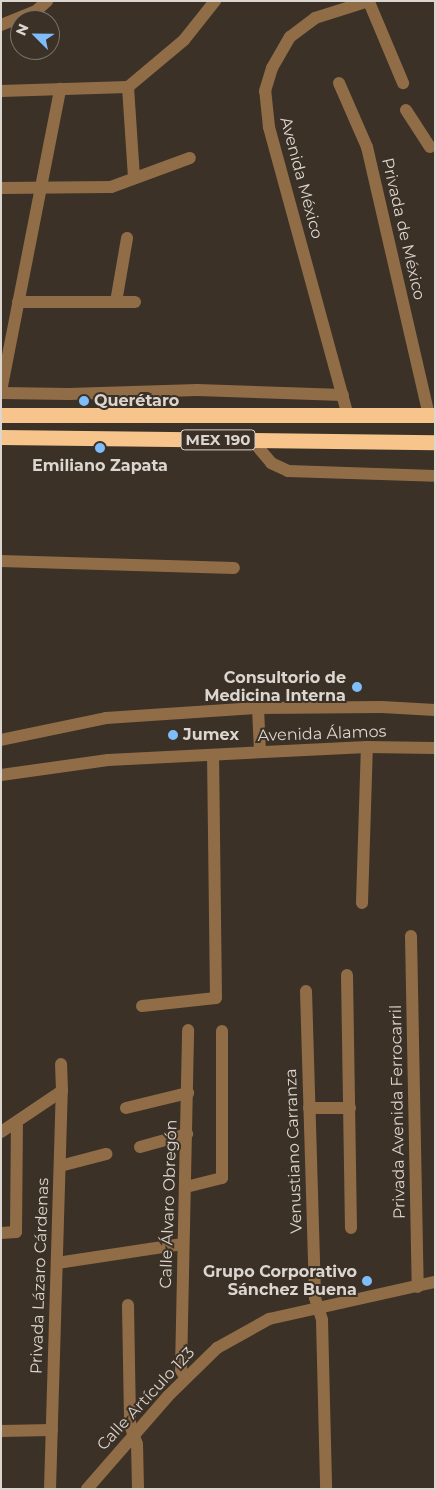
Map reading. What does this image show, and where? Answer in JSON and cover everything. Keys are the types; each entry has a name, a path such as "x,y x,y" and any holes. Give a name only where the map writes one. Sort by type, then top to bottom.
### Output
{"highway":[{"name":"MEX 190","path":"1,415 432,415"},
{"name":"MEX 190","path":"1,437 435,442"}],"street":[{"path":"1,25 36,11 47,1"},
{"path":"1,91 128,87 184,40 215,1"},
{"path":"369,2 402,83"},
{"name":"Avenida México","path":"348,416 269,127 265,91 272,68 290,37 316,18 369,2"},
{"name":"Privada de México","path":"339,83 367,147 432,415"},
{"path":"128,87 134,178"},
{"path":"60,89 39,187 1,392 69,394 197,390 343,395"},
{"path":"406,110 433,149"},
{"path":"1,188 111,186 190,158"},
{"path":"116,302 127,238"},
{"path":"18,302 135,302"},
{"path":"252,440 271,463 288,471 435,476"},
{"path":"1,561 234,568"},
{"path":"1,740 106,718 258,708 382,707 435,710"},
{"path":"258,708 260,752"},
{"path":"362,903 367,747"},
{"name":"Avenida Álamos","path":"1,775 108,760 367,747 435,748"},
{"path":"142,1006 216,998 213,755"},
{"name":"Privada Avenida Ferrocarril","path":"410,936 418,1287"},
{"path":"347,975 351,1228"},
{"name":"Venustiano Carranza","path":"306,991 315,1298 322,1320 326,1489"},
{"name":"Calle Álvaro Obregón","path":"185,1377 182,1370 183,1244 186,1187 188,1030"},
{"path":"186,1187 222,1178 222,1032"},
{"name":"Privada Lázaro Cárdenas","path":"50,1489 62,1091 61,1064"},
{"path":"1,1132 62,1091"},
{"path":"126,1108 188,1093"},
{"path":"309,1108 350,1108"},
{"path":"1,1233 16,1232 17,1122"},
{"path":"140,1147 187,1134"},
{"path":"60,1166 106,1154"},
{"path":"57,1263 183,1244"},
{"name":"Calle Artículo 123","path":"92,1485 133,1434 185,1377 217,1348 269,1319 435,1282"},
{"path":"128,1305 130,1425 137,1444 138,1489"},
{"path":"1,1431 52,1430"}],"place":[{"name":"Querétaro","path":"84,401"},
{"name":"Emiliano Zapata","path":"100,448"},
{"name":"Consultorio de Medicina Interna","path":"357,687"},
{"name":"Jumex","path":"173,735"},
{"name":"Grupo Corporativo Sánchez Buena","path":"367,1281"}]}
